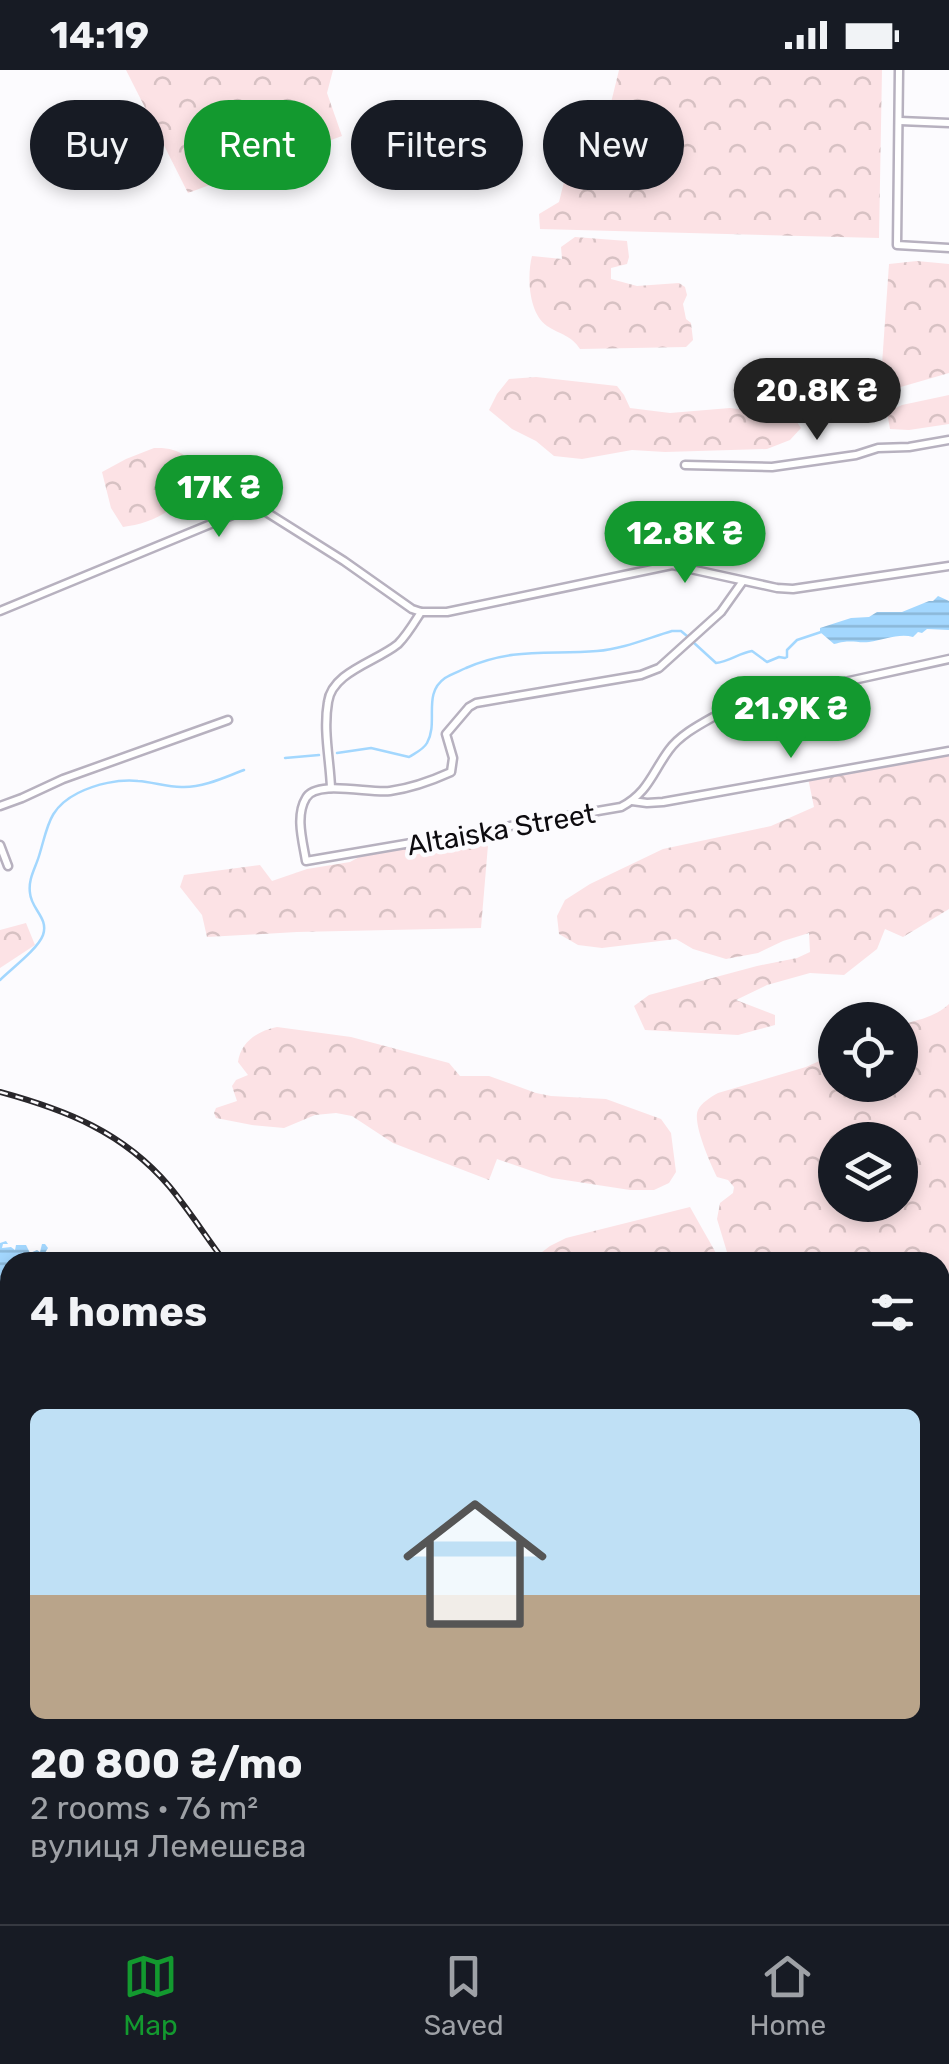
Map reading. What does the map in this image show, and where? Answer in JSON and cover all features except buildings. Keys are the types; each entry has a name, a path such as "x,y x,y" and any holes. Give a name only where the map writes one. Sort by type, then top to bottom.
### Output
{"street":[{"path":"900,70 897,245 949,248"},
{"path":"900,121 949,124"},
{"path":"686,465 772,467 949,440"},
{"path":"0,611 252,506 344,560 412,609 432,613 657,566 672,565 793,589 949,566"},
{"path":"421,612 402,640 381,657 347,674 328,697 331,788 385,792 418,786 452,772 446,734 476,703 641,675 659,668 721,612 743,581"},
{"name":"Altaiska Street","path":"331,788 310,792 305,798 301,820 306,862 608,810 632,801 670,747 716,716 949,659"},
{"path":"0,806 63,779 228,720"},
{"path":"632,801 664,802 949,751"},
{"path":"0,845 8,866"}],"green space":[{"path":"126,70 333,70 327,93 329,100 184,100 184,185 164,145 164,100 141,100"},
{"path":"619,70 882,70 879,238 540,229 539,214 559,202 562,190 684,190 684,100 612,100"},
{"path":"331,104 342,136 331,140"},
{"path":"575,237 627,241 627,264 611,268 611,279 637,286 679,283 685,287 683,304 693,340 686,347 580,349 547,326 533,303 532,256 562,259 561,247"},
{"path":"889,264 949,264 949,373 880,393"},
{"path":"536,377 617,386 630,408 670,413 730,408 793,416 801,428 790,440 767,449 632,450 582,459 554,456 489,410 509,379"},
{"path":"949,395 949,424 890,429 887,412"},
{"path":"154,448 182,453 189,460 192,469 187,490 158,517 123,527 111,508 102,472"},
{"path":"949,753 949,909 903,937 885,929 877,949 844,975 810,973 767,985 736,1000 775,1015 775,1025 738,1035 645,1030 634,1006 649,995 797,958 810,952 809,933 758,953 726,959 676,939 602,948 578,945 559,934 557,916 565,900 590,884 663,849 771,826 814,807 808,778"},
{"path":"479,837 488,845 481,928 207,937 202,915 180,887 184,875 260,865 272,881 307,869 350,862 370,851"},
{"path":"26,923 35,945 0,968 0,930"},
{"path":"949,1004 949,1252 727,1252 717,1219 720,1203 733,1193 734,1187 717,1177 707,1154 697,1116 701,1105 718,1093 818,1062 818,1102 918,1102 918,1020"},
{"path":"277,1027 351,1037 449,1063 460,1076 489,1076 536,1093 606,1099 661,1119 671,1133 676,1172 669,1183 654,1190 630,1190 552,1178 497,1159 489,1180 393,1143 352,1116 315,1115 284,1128 216,1118 216,1108 237,1101 232,1086 248,1075 238,1062 243,1048 257,1034"},
{"path":"690,1207 715,1252 542,1252 566,1238"}],"water":[{"path":"938,596 949,601 949,630 927,629 913,637 834,644 820,632 820,628 851,618 902,612"},
{"path":"6,1241 8,1244 2,1248 15,1250 16,1245 26,1245 30,1252 0,1252 0,1243"}],"waterway":[{"path":"337,753 371,748 409,757 419,751 430,735 432,700 438,685 450,675 483,661 516,654 607,650 672,631 687,636"},
{"path":"693,642 716,663 752,651 767,662 787,657 787,650 797,640 821,632"},
{"path":"285,758 319,755"},
{"path":"0,980 43,935 44,924 31,899 30,883 47,827 61,805 78,793 108,783 131,781 192,787 244,770"}],"railway":[{"path":"0,1092 70,1115 113,1137 169,1186 218,1252"}]}
